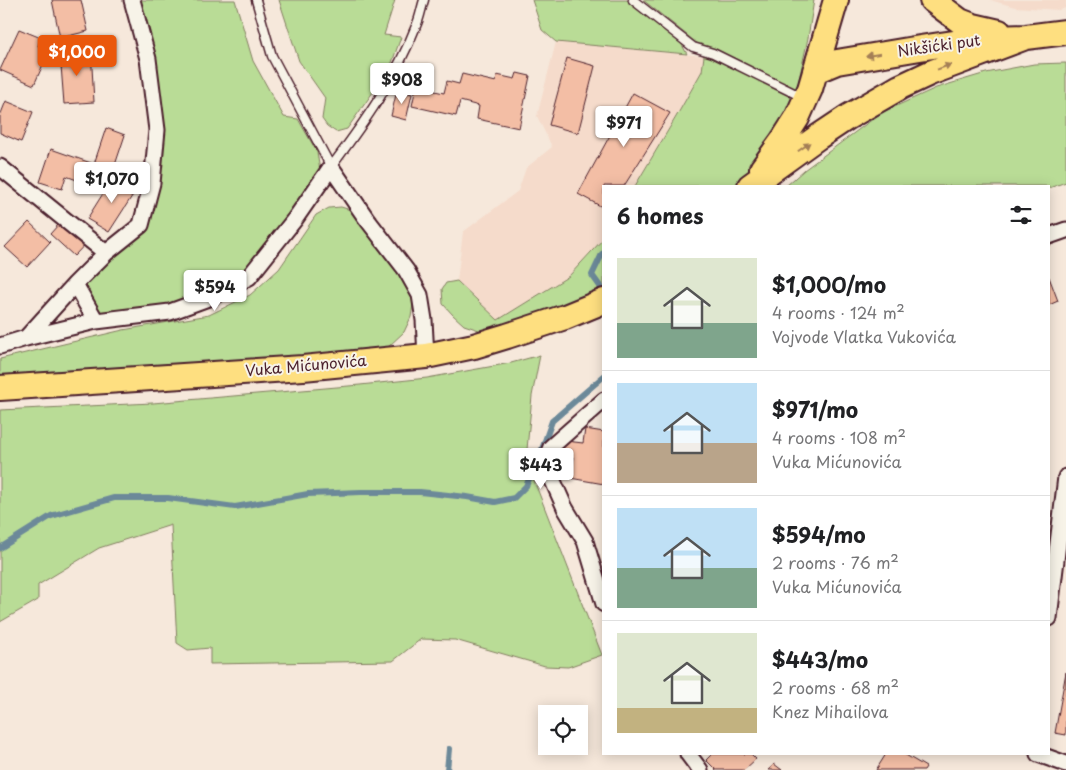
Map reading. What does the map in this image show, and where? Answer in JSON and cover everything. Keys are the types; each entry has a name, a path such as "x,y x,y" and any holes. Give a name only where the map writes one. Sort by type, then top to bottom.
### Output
{"main road":[{"path":"751,185 783,140 806,99 836,0"},
{"path":"932,0 960,21 995,32 1026,37"},
{"name":"Nikšićki put","path":"815,71 837,62 920,48 994,38 1026,37 1066,32"},
{"path":"751,185 825,132 900,87 930,73 1026,37"},
{"name":"Vuka Mićunovića","path":"0,388 302,368 426,356 474,346 507,336 565,317 602,302"}],"street":[{"path":"26,338 106,253 141,226 152,183 157,130 148,59 132,0"},
{"path":"0,167 106,253"},
{"path":"0,346 96,321 170,312 212,297 249,277 295,218 331,167 366,218 406,270 420,295 424,320 426,356"},
{"path":"1050,236 1066,230"},
{"path":"75,284 96,321"},
{"path":"602,402 551,447 545,463 565,508 586,542 602,597"},
{"path":"1050,604 1066,477"},
{"path":"689,755 700,770"},
{"path":"1041,755 1066,764"}],"lane":[{"path":"256,0 272,56 331,167 362,125 397,70 417,24 424,0"},
{"path":"633,0 693,47 714,53 806,99"}],"shaded area":[{"path":"990,0 1066,0 1066,8 1059,10 1015,7"},
{"path":"556,42 704,56 702,71 636,185 602,185 602,240 569,276 497,320 457,281 463,232 518,191 526,168 552,147 537,116"}],"green space":[{"path":"138,0 235,0 253,61 284,117 298,119 317,152 320,171 298,204 245,271 210,292 169,307 99,315 84,284 110,257 147,229 155,183"},
{"path":"279,0 395,0 384,35 401,37 390,68 347,129 336,132 327,126 322,119 325,98 299,61"},
{"path":"532,0 627,0 681,43 687,54 556,42 542,30"},
{"path":"643,0 814,0 795,98 776,133 751,171 738,185 636,185 702,71 704,56 698,44"},
{"path":"1066,63 1066,182 1050,188 1050,185 787,185 804,170 881,113 936,88 986,73 1034,64"},
{"path":"341,207 354,211 403,272 414,298 411,317 404,332 388,347 365,352 0,379 0,359 123,330 209,315 250,295 279,269 316,215 329,208"},
{"path":"602,240 602,295 482,331 464,325 443,304 442,289 446,283 457,281 498,320 569,276"},
{"path":"540,355 532,396 526,460 602,655 568,667 545,666 455,640 421,639 393,661 210,664 210,648 188,650 177,643 171,525 99,548 38,585 38,600 0,622 0,410 153,403 360,385 427,378 511,363"}],"building":[{"path":"52,0 81,0 88,31 60,38"},
{"path":"19,29 41,38 38,46 49,51 34,85 0,70"},
{"path":"91,50 94,102 64,104 60,52"},
{"path":"567,58 595,66 578,133 549,125"},
{"path":"517,73 530,76 519,128 477,119 479,106 460,101 456,116 412,106 416,87 444,93 447,81 459,84 462,74 496,82 497,75 515,79"},
{"path":"397,90 412,94 406,120 391,116"},
{"path":"633,93 670,113 625,185 602,185 602,207 578,194"},
{"path":"6,101 33,112 21,142 0,133 0,116"},
{"path":"106,128 125,135 112,174 93,167"},
{"path":"51,149 91,163 85,183 66,176 62,189 40,182"},
{"path":"114,176 136,190 109,232 87,219"},
{"path":"67,215 92,237 74,256 50,234"},
{"path":"29,222 50,242 27,267 5,247"},
{"path":"1050,280 1058,301 1050,305"},
{"path":"585,429 602,432 602,484 570,478 574,458 555,455 566,441 583,443"},
{"path":"1066,672 1066,735 1055,733"},
{"path":"711,755 752,755 756,759 744,770 716,770 706,760"},
{"path":"885,755 906,755 926,767 924,770 876,770"},
{"path":"774,764 782,770 769,770"}],"waterway":[{"path":"602,254 592,275 602,289"},
{"path":"0,548 51,516 114,498 168,498 235,507 308,494 361,492 420,492 495,502 514,498 526,486 552,421 602,378"},
{"path":"447,770 449,749"}]}
